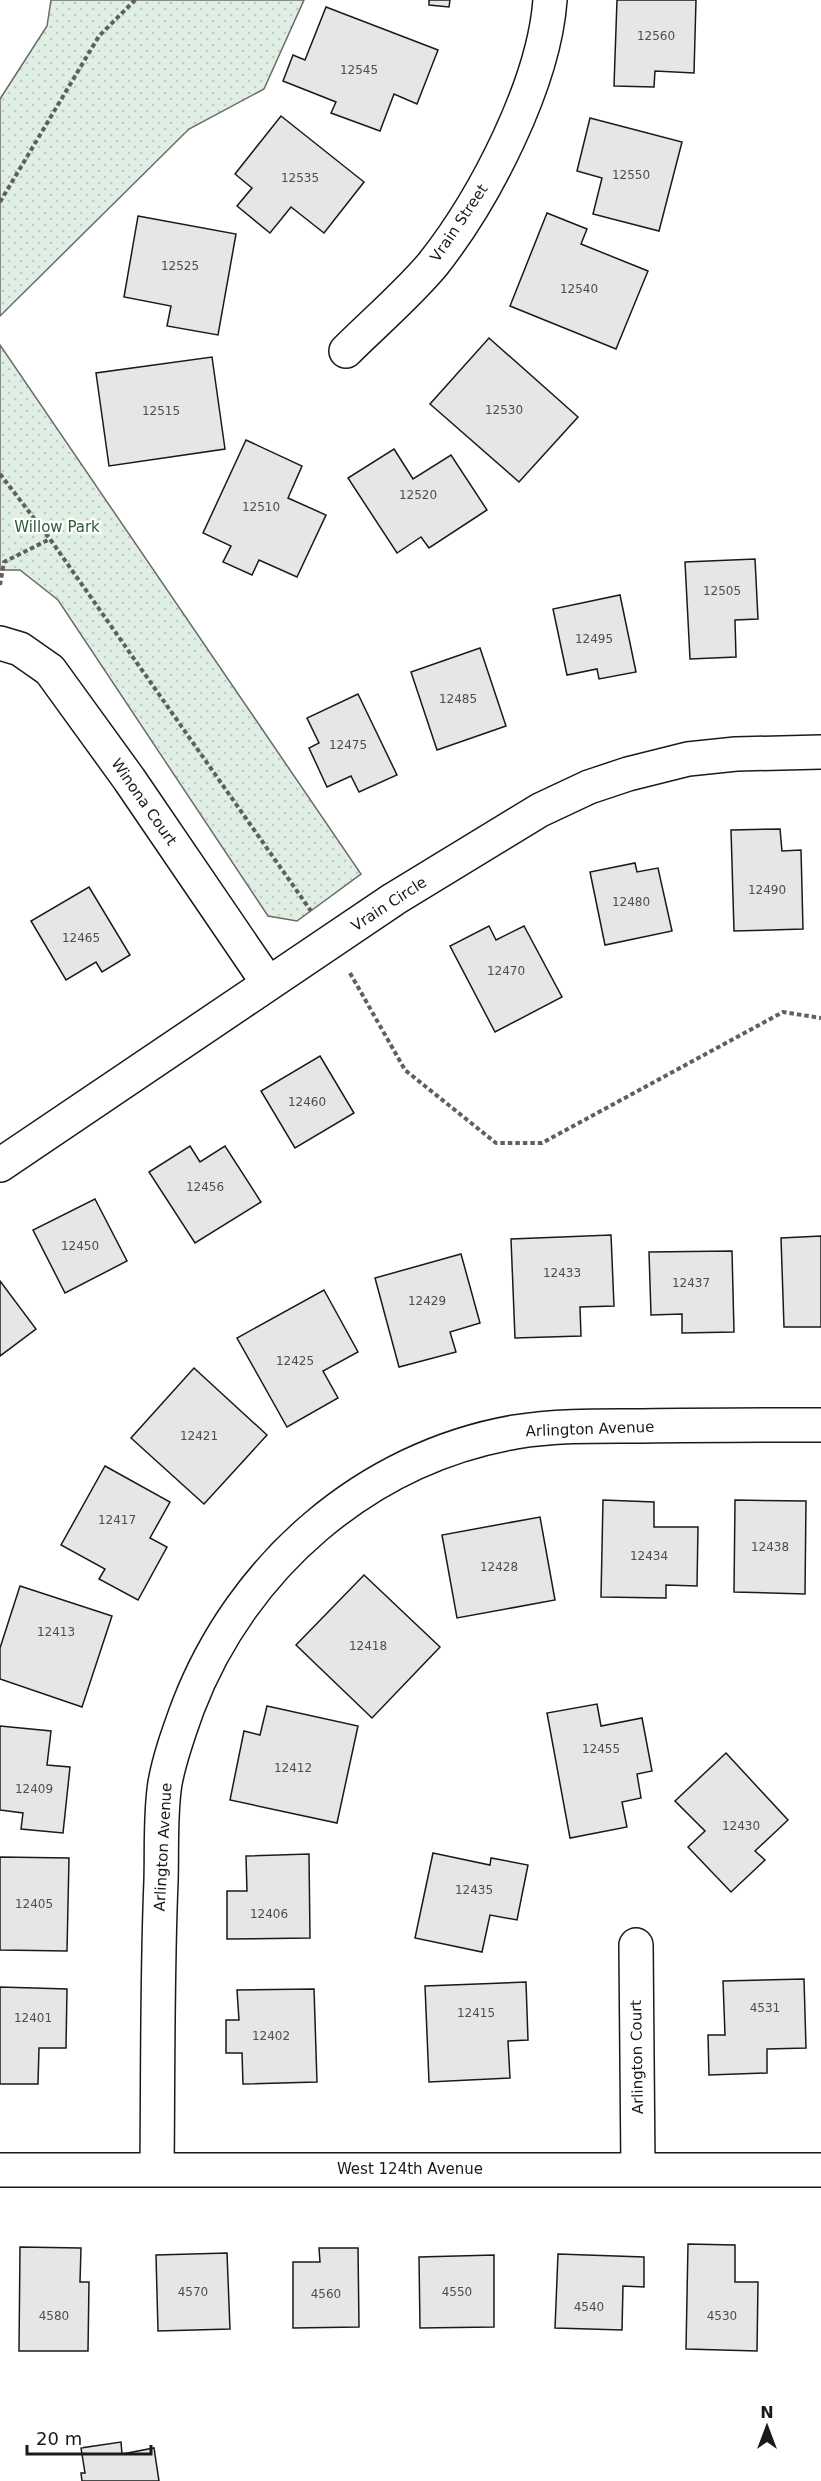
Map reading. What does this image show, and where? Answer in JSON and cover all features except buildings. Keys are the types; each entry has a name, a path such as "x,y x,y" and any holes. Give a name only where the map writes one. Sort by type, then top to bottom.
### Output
{"street":[{"name":"Vrain Street","path":"346,351 432,264 485,186 529,89 543,42 550,0"},
{"name":"Winona Court","path":"0,643 20,649 50,670 129,779 268,983"},
{"name":"Vrain Circle","path":"0,1165 394,899 540,810 589,787 628,774 688,759 736,754 821,752"},
{"name":"Arlington Avenue","path":"157,2169 159,1925 165,1785 173,1747 195,1689 217,1643 248,1596 277,1563 328,1516 383,1478 462,1443 518,1432 574,1426 821,1425"},
{"name":"Arlington Court","path":"636,1945 638,2169"},
{"name":"West 124th Avenue","path":"0,2170 821,2170"}],"path":[{"path":"0,202 99,36 135,0"},
{"path":"0,585 4,562 50,539"}],"green space":[{"path":"51,0 304,0 264,89 189,129 0,316 0,99 47,26"},
{"name":"Willow Park","path":"0,345 361,874 297,921 268,916 58,600 20,570 0,570"}]}
